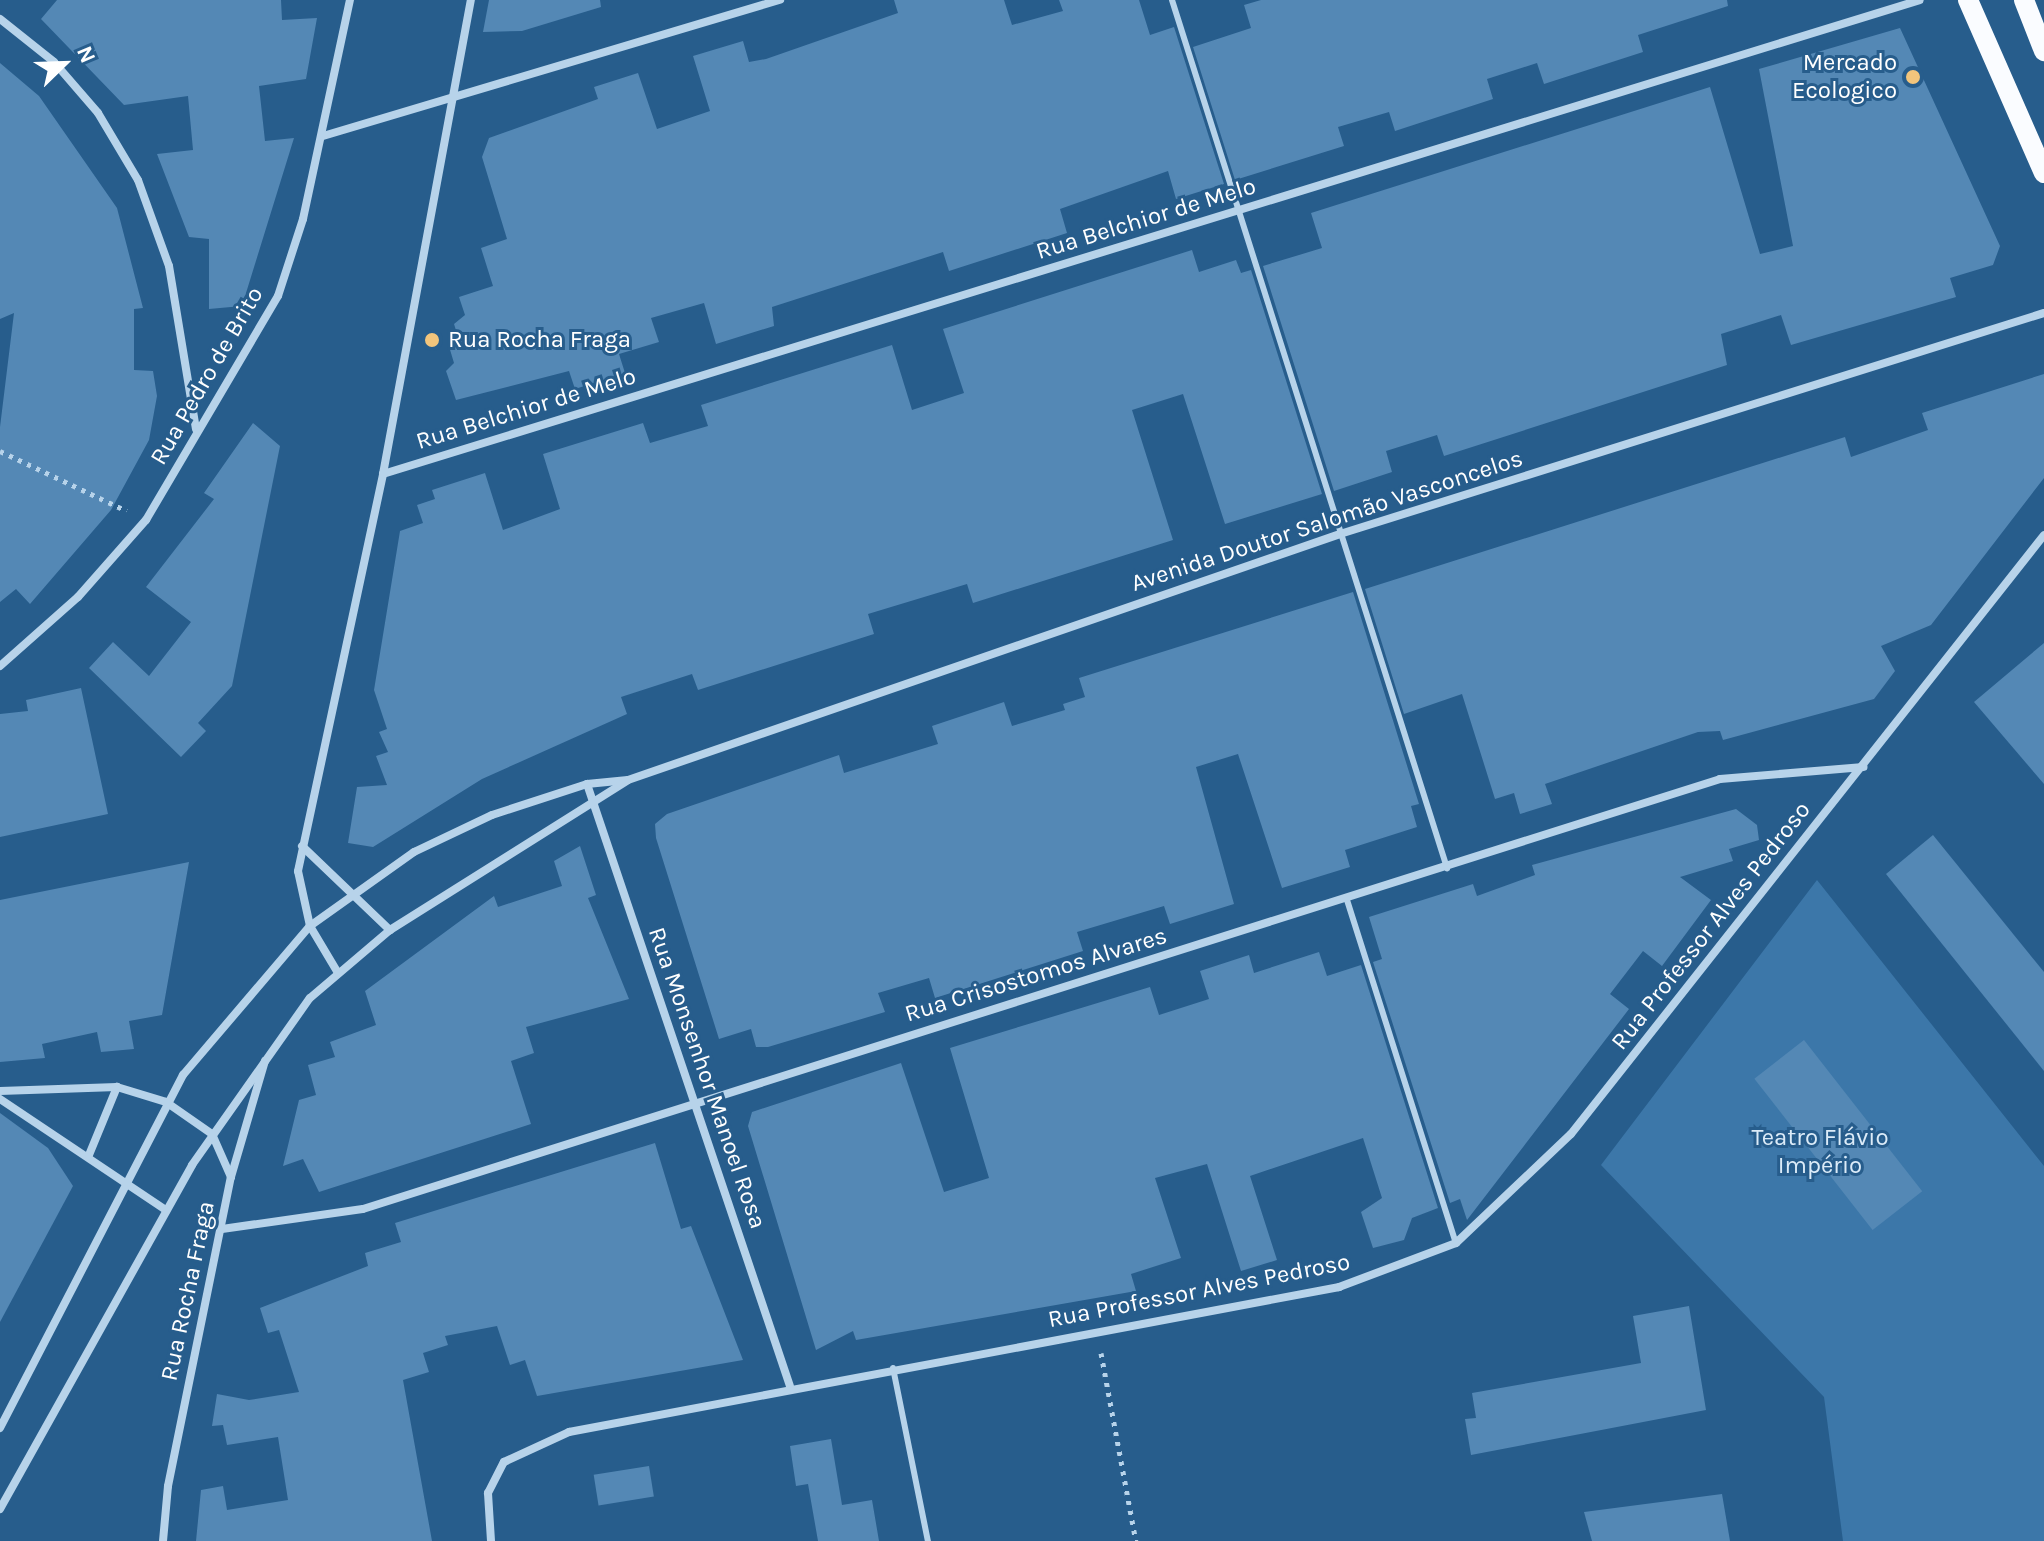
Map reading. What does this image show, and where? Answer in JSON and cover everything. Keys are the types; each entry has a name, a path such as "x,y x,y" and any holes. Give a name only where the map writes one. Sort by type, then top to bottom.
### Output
{"main road":[{"path":"1968,0 2044,173"},
{"path":"2024,0 2044,51"}],"street":[{"name":"Rua Pedro de Brito","path":"0,666 78,597 146,520 196,429 278,296 323,136 350,0"},
{"path":"338,973 310,926 298,871 383,474 471,0"},
{"path":"323,136 778,0"},
{"name":"Rua Belchior de Melo","path":"383,474 1920,0"},
{"path":"0,19 54,62 98,113 138,180 169,266 196,429"},
{"name":"Avenida Doutor Salomão Vasconcelos","path":"0,1428 123,1180 166,1102 310,926 414,852 492,815 587,784 628,780 1340,534 2044,313"},
{"name":"Rua Professor Alves Pedroso","path":"491,1541 488,1493 504,1462 533,1444 790,1386 1339,1287 1456,1243 1571,1134 2044,535"},
{"name":"Rua Crisostomos Alvares","path":"222,1229 363,1209 694,1101 1347,900 1720,779 1863,767"},
{"name":"Avenida Doutor Salomão Vasconcelos","path":"0,1509 166,1210 267,1052 338,973 390,930 628,780"},
{"name":"Rua Monsenhor Manoel Rosa","path":"587,784 790,1386"},
{"path":"302,846 390,930"},
{"name":"Rua Rocha Fraga","path":"163,1541 168,1486 231,1177 267,1052"},
{"path":"89,1155 117,1087"},
{"path":"0,1091 117,1087 166,1102 212,1134 231,1177"},
{"path":"0,1099 89,1155 166,1210"}],"lane":[{"path":"1172,0 1236,212 1447,868"},
{"path":"1347,900 1456,1243"},
{"path":"893,1368 928,1541"}],"path":[{"path":"0,451 146,520"},
{"path":"1097,1333 1136,1541"}],"green space":[{"name":"Teatro Flávio Império","path":"1817,880 2044,1166 2044,1541 1843,1541 1824,1397 1601,1165"}],"building":[{"path":"57,0 281,0 282,20 317,18 306,79 259,86 265,141 294,138 242,306 209,309 209,239 189,237 157,154 193,150 188,96 124,105 41,19"},
{"path":"489,0 600,0 601,7 522,31 483,32"},
{"path":"894,0 1004,0 1012,25 1063,11 1059,0 1139,0 1150,35 1174,27 1224,184 1176,199 1168,171 1060,209 1067,233 949,271 943,252 772,307 774,326 716,344 704,303 651,318 659,342 619,354 625,373 575,389 569,371 456,400 446,371 454,363 448,343 459,340 454,324 465,315 459,297 493,286 481,248 507,239 482,157 489,138 598,99 594,87 638,73 657,129 710,111 693,56 743,41 749,62 766,59 898,13"},
{"path":"1261,0 1727,0 1728,6 1638,35 1643,52 1544,84 1537,63 1487,79 1493,99 1395,131 1389,112 1338,127 1344,146 1235,180 1193,47 1251,28 1244,5"},
{"path":"1900,28 2000,246 1993,265 1950,278 1956,297 1791,345 1781,315 1721,334 1727,365 1444,456 1437,435 1386,451 1392,472 1334,491 1263,266 1322,248 1311,213 1710,87 1760,254 1793,246 1759,69"},
{"path":"0,63 39,96 117,208 143,308 134,309 134,370 153,371 157,396 149,440 111,510 30,604 16,589 0,602 0,427 14,313 0,319"},
{"path":"1192,250 1199,272 1236,260 1241,273 1251,270 1322,494 1225,524 1183,394 1132,410 1173,540 973,603 967,584 868,614 874,634 698,690 692,674 621,697 627,714 482,779 373,847 348,843 357,787 387,785 376,756 388,752 379,732 387,729 374,690 400,531 423,523 417,505 435,499 432,490 485,473 503,530 560,509 543,454 643,423 650,443 708,426 701,405 892,345 912,410 964,393 943,329"},
{"path":"2044,374 2044,478 1931,625 1881,646 1895,671 1874,699 1723,740 1720,731 1698,732 1545,784 1552,804 1520,814 1514,793 1495,799 1462,694 1404,714 1365,589 1845,437 1851,457 1928,430 1922,413"},
{"path":"253,423 280,446 232,686 198,723 206,731 181,757 89,668 113,642 149,676 191,622 146,587 214,499 204,493"},
{"path":"1353,592 1419,804 1411,806 1417,827 1345,850 1350,867 1282,888 1238,754 1196,767 1234,904 1170,924 1164,906 1077,932 1083,951 935,998 929,978 878,993 885,1012 768,1047 756,1047 751,1029 719,1039 656,838 655,824 667,814 839,755 844,773 938,744 932,726 1004,702 1012,726 1065,710 1063,704 1085,697 1079,678"},
{"path":"2044,643 2044,784 1974,702"},
{"path":"81,688 108,814 0,837 0,714 28,711 26,700"},
{"path":"1736,809 1757,825 1759,840 1729,849 1733,861 1680,877 1711,900 1662,966 1643,951 1610,994 1629,1009 1467,1220 1460,1199 1450,1203 1373,962 1382,959 1369,917 1473,884 1477,896 1535,875 1532,865"},
{"path":"1933,835 2044,972 2044,1071 1886,874"},
{"path":"580,846 596,895 588,898 629,999 526,1027 534,1053 511,1061 531,1124 319,1192 303,1159 283,1166 299,1100 316,1095 308,1065 335,1057 330,1042 376,1025 365,991 494,896 498,907 562,886 554,861"},
{"path":"189,862 162,1015 129,1021 134,1049 101,1052 97,1032 42,1044 45,1058 0,1062 0,900"},
{"path":"1319,952 1327,976 1361,965 1438,1208 1412,1218 1404,1240 1373,1248 1361,1212 1382,1198 1363,1138 1250,1176 1277,1260 1241,1271 1207,1164 1155,1178 1181,1258 1131,1274 1136,1291 856,1340 853,1331 816,1350 748,1126 752,1112 901,1063 944,1192 989,1178 950,1048 1150,987 1159,1015 1209,999 1200,971 1249,955 1254,973"},
{"path":"1804,1040 1922,1191 1873,1230 1754,1079"},
{"path":"0,1113 48,1148 73,1186 0,1322"},
{"path":"655,1143 681,1229 691,1226 743,1360 537,1396 525,1360 510,1365 497,1326 445,1336 448,1345 423,1353 429,1372 403,1380 432,1541 196,1541 201,1490 223,1486 227,1510 288,1500 278,1437 227,1445 223,1425 212,1426 217,1394 249,1400 299,1392 279,1330 268,1333 260,1308 368,1266 365,1253 401,1242 395,1223"},
{"path":"1689,1306 1706,1410 1471,1455 1465,1419 1476,1418 1472,1393 1641,1363 1633,1316"},
{"path":"831,1439 842,1505 872,1500 879,1541 818,1541 808,1484 796,1486 790,1446"},
{"path":"649,1466 654,1497 599,1505 594,1475"},
{"path":"1722,1494 1730,1541 1592,1541 1584,1512"}],"place":[{"name":"Mercado Ecologico","path":"1913,77"},
{"name":"Rua Rocha Fraga","path":"432,340"}]}
